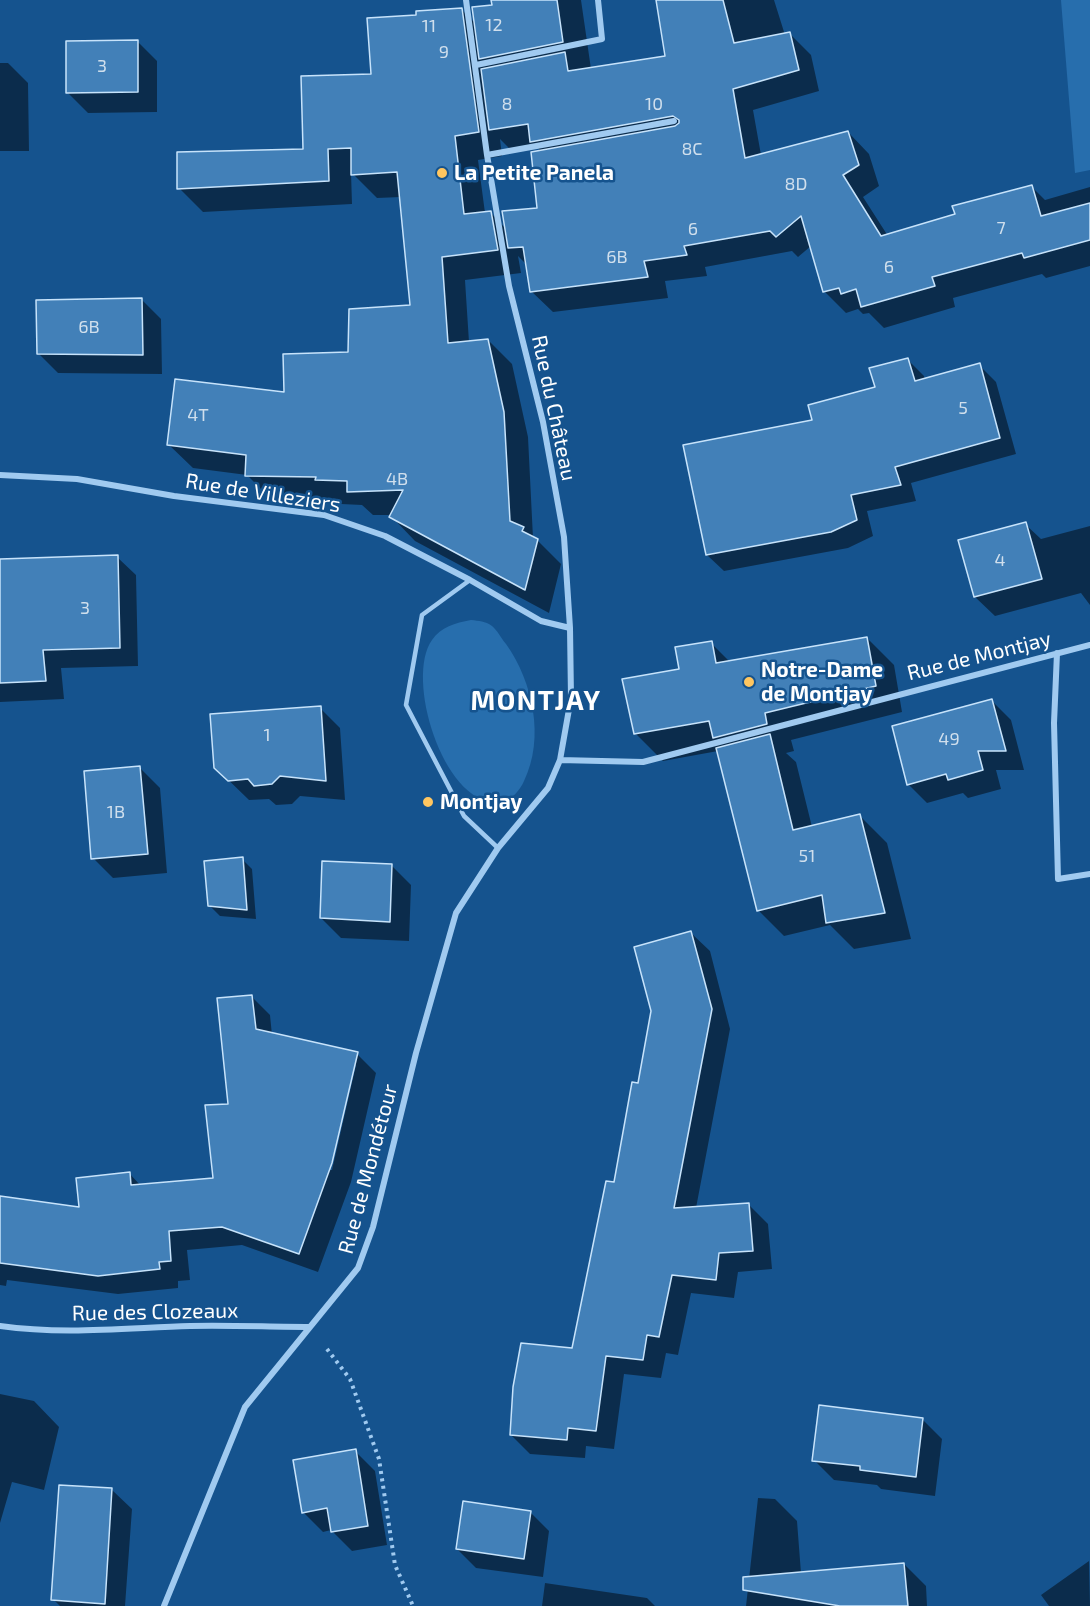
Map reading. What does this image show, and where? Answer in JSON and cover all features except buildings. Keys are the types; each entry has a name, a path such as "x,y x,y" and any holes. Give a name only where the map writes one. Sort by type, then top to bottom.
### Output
{"street":[{"name":"Rue du Château","path":"466,0 487,155 509,286 543,422 564,537 570,628 571,698 560,759"},
{"path":"476,65 602,39 598,0"},
{"path":"487,155 674,121"},
{"name":"Rue de Villeziers","path":"0,475 77,479 174,496 324,515 385,536 542,621 570,628"},
{"name":"Rue de Montjay","path":"560,759 643,762 1090,645"},
{"path":"1057,653 1054,723 1058,879 1090,874"},
{"name":"Rue de Mondétour","path":"164,1606 245,1407 358,1268 373,1227 416,1053 456,913 498,848 548,788 560,759"},
{"name":"Rue des Clozeaux","path":"0,1326 109,1331 189,1326 310,1327"}],"lane":[{"path":"470,580 422,615 406,705 464,816 498,848"}],"path":[{"path":"310,1327 350,1379 379,1459 395,1565 413,1606"}],"shaded area":[{"path":"1061,0 1090,0 1090,170 1075,173"},
{"path":"471,620 492,626 506,644 523,675 533,711 534,747 530,764 518,791 509,799 501,802 481,799 463,786 447,765 435,739 427,711 423,683 425,658 432,640 449,626"}],"place":[{"name":"La Petite Panela","path":"442,173"},
{"name":"Notre-Dame de Montjay","path":"749,682"},
{"name":"Montjay","path":"428,802"}],"district":[{"name":"MONTJAY","path":"536,701"}]}
